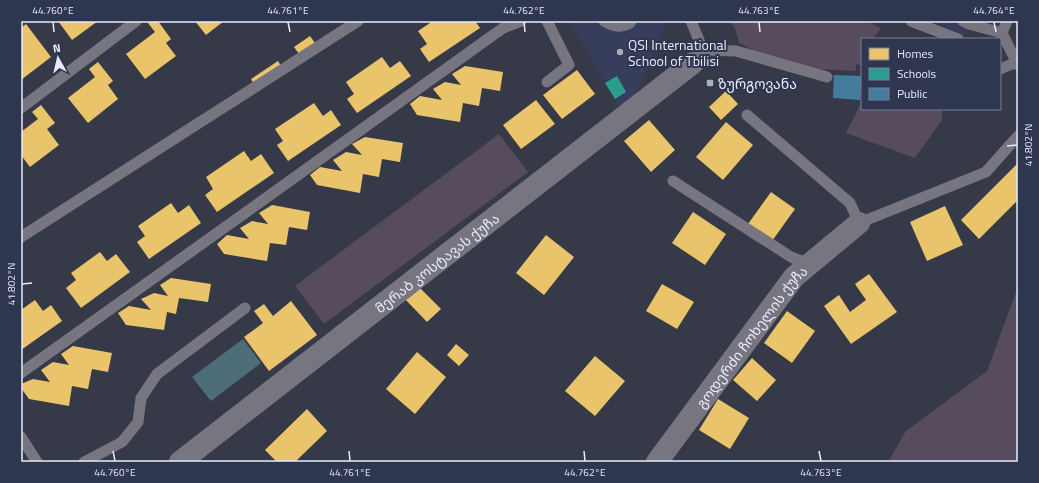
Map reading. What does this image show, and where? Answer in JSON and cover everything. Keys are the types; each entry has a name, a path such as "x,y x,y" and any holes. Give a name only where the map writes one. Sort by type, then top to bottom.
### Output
{"street":[{"name":"მერაბ კოსტავას ქუჩა","path":"180,462 698,57"},
{"name":"გოდერძი ჩოხელის ქუჩა","path":"657,462 794,277 859,223"}],"lane":[{"path":"21,108 136,21"},
{"path":"21,237 358,21"},
{"path":"21,373 502,28 521,21"},
{"path":"547,21 569,65 547,82"},
{"path":"604,21 610,25 617,26 625,25 631,21"},
{"path":"691,21 698,57 736,51 827,77"},
{"path":"911,21 955,38"},
{"path":"963,21 1002,33 1016,60"},
{"path":"1002,33 1007,21"},
{"path":"1001,52 1016,60"},
{"path":"1001,68 1016,60"},
{"path":"747,115 850,203 859,223 986,172 1018,136"},
{"path":"673,181 791,257 809,264"},
{"path":"84,462 122,442 138,422 141,398 157,374 245,308"},
{"path":"21,437 37,462"}],"shaded area":[{"name":"QSI International School of Tbilisi","path":"569,21 667,21 635,95 617,108 615,99"},
{"path":"729,21 866,21 881,28 874,38 861,38 861,56 859,59 861,60 861,66 856,64 856,71 813,69 766,57 739,43 735,28"},
{"path":"933,21 970,21 965,36"},
{"path":"861,103 861,110 942,110 942,120 915,158 846,133"},
{"path":"499,134 528,172 324,324 295,286"},
{"path":"1018,287 1018,462 888,462 906,431 987,371"},
{"path":"243,339 261,363 211,401 192,377"}],"building: Homes":[{"path":"58,21 98,21 72,40"},
{"path":"151,21 158,21 171,39 166,43 176,56 145,79 126,54 155,32 148,23"},
{"path":"195,21 224,21 206,35"},
{"path":"433,21 475,21 480,28 429,62 420,49 427,44 418,31"},
{"path":"26,24 51,57 21,80 21,28"},
{"path":"310,36 315,43 299,54 294,47"},
{"path":"382,57 390,68 400,61 411,76 357,113 347,99 354,94 346,82"},
{"path":"278,61 282,68 255,86 251,79"},
{"path":"98,62 113,81 108,85 118,99 88,123 68,98 95,77 89,69"},
{"path":"465,66 503,72 500,91 482,88 479,106 463,103 460,122 417,115 410,104 420,96 442,100 433,89 445,82 461,85 452,74"},
{"path":"577,70 595,94 562,119 543,95"},
{"path":"726,91 738,104 721,120 709,107"},
{"path":"536,100 555,124 521,149 503,125"},
{"path":"314,103 323,116 331,110 341,125 288,161 277,145 283,141 275,129"},
{"path":"41,105 55,123 47,129 59,145 30,167 21,155 21,132 38,119 32,112"},
{"path":"649,120 675,150 651,172 624,141"},
{"path":"726,122 753,145 723,180 696,157"},
{"path":"365,137 403,143 400,162 382,159 379,177 363,174 360,193 317,185 310,175 320,167 342,171 333,160 346,152 362,155 352,144"},
{"path":"244,151 251,161 261,154 274,173 217,212 205,195 213,189 206,177"},
{"path":"1018,163 1018,200 979,239 961,220"},
{"path":"771,192 795,209 772,241 748,224"},
{"path":"171,203 178,213 189,205 201,223 149,259 137,242 145,236 138,226"},
{"path":"272,205 310,212 307,230 289,227 286,245 270,243 267,261 224,254 217,244 227,235 249,239 240,228 252,221 268,224 259,213"},
{"path":"945,206 963,245 927,261 910,222"},
{"path":"693,212 726,234 705,265 672,243"},
{"path":"546,235 574,257 544,295 516,273"},
{"path":"100,252 107,261 116,254 130,272 81,308 66,288 76,280 71,273"},
{"path":"869,274 897,312 851,344 824,306 839,295 850,312 866,300 855,284"},
{"path":"171,278 211,284 208,302 179,298 176,314 167,312 164,330 126,325 118,313 129,306 151,310 141,299 154,293 168,296 160,285"},
{"path":"662,284 694,302 677,329 646,311"},
{"path":"417,285 441,309 427,322 404,298"},
{"path":"35,300 43,311 51,305 62,321 21,350 21,310"},
{"path":"291,301 317,335 269,371 244,337 263,323 254,311 264,304 273,316"},
{"path":"787,311 815,331 792,363 764,343"},
{"path":"456,344 469,355 459,366 447,355"},
{"path":"73,346 112,353 108,372 92,369 88,389 72,386 69,406 29,399 21,388 21,384 33,379 50,382 41,370 53,362 69,365 61,354"},
{"path":"417,352 446,377 415,414 386,389"},
{"path":"595,356 625,381 595,416 565,391"},
{"path":"752,358 776,380 757,401 733,380"},
{"path":"718,399 749,418 730,449 699,430"},
{"path":"307,409 327,431 295,462 277,462 265,450"}],"building: Schools":[{"path":"617,76 626,92 615,99 605,83"}],"building: Public":[{"path":"834,75 861,76 860,100 833,98"}],"place":[{"name":"QSI International School of Tbilisi","path":"620,52"},
{"name":"ზურგოვანა","path":"710,83"}]}
